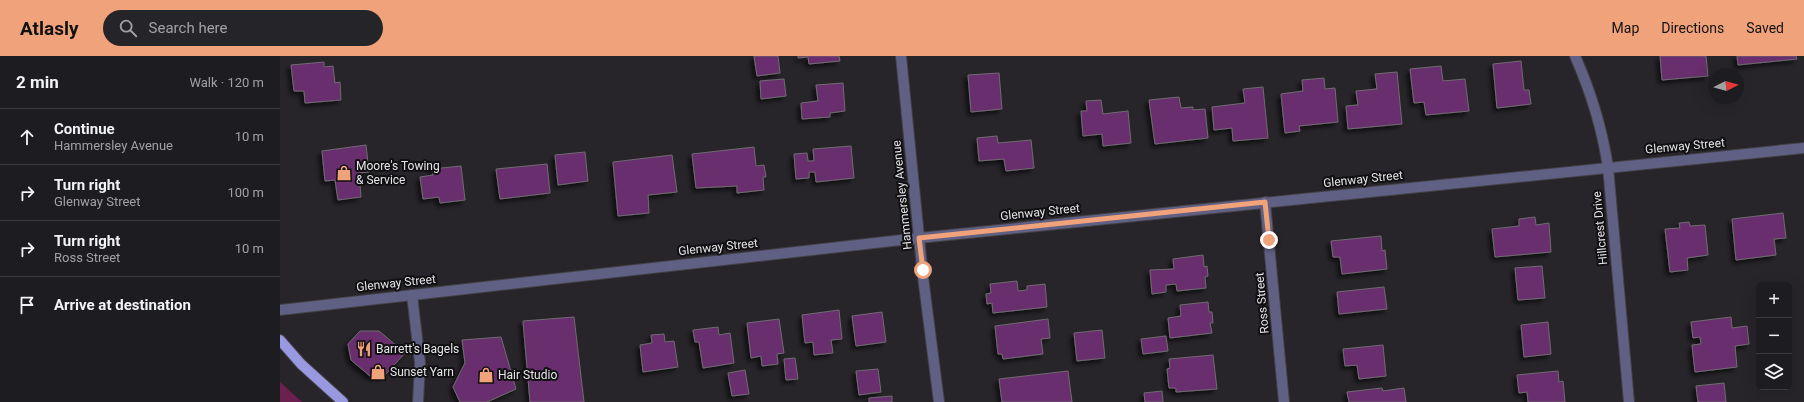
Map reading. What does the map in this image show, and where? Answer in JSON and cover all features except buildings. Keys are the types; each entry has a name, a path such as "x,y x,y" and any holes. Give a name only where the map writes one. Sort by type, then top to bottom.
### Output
{"main road":[{"path":"280,340 301,364 343,402"}],"street":[{"name":"Hammersley Avenue","path":"901,56 919,238 939,402"},
{"name":"Hillcrest Drive","path":"1575,56 1588,86 1603,135 1608,167 1629,402"},
{"name":"Glenway Street","path":"280,310 919,238 1804,148"},
{"name":"Ross Street","path":"1265,202 1284,402"},
{"path":"412,295 420,363 418,402"}],"shaded area":[{"path":"280,382 302,402 280,402"}],"place":[{"name":"Moore's Towing & Service","path":"344,173"},
{"name":"Barrett's Bagels","path":"364,349"},
{"name":"Sunset Yarn","path":"378,372"},
{"name":"Hair Studio","path":"486,375"}],"route":[{"path":"923,270 919,238 1265,202 1269,240"}]}
